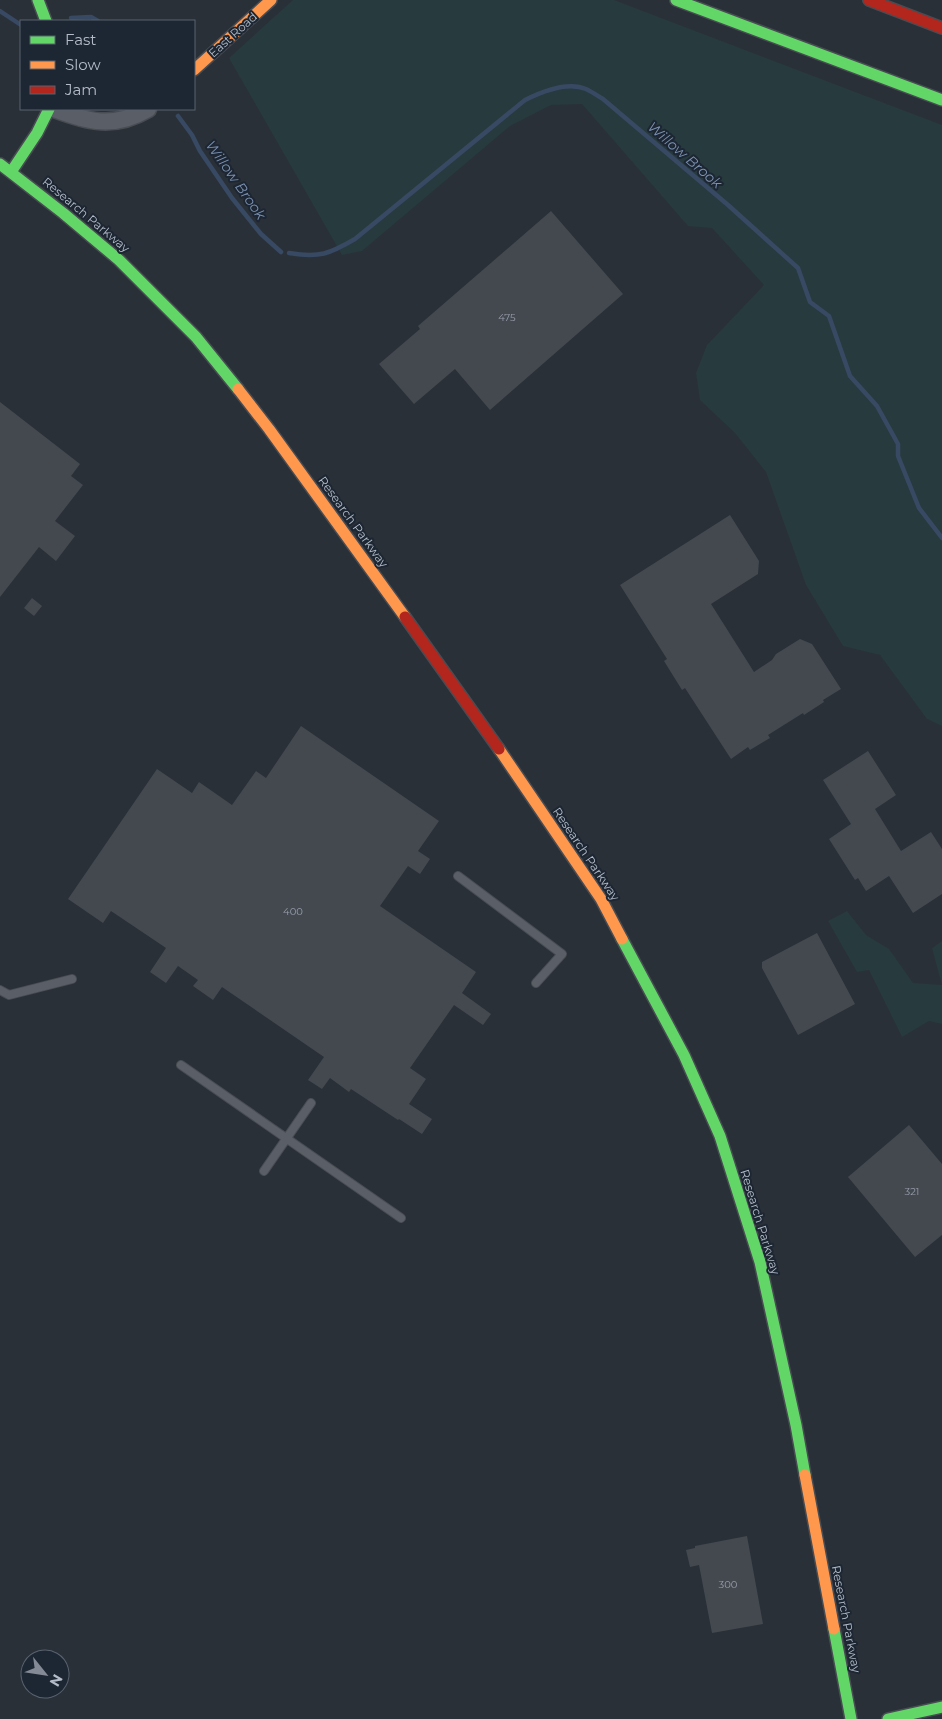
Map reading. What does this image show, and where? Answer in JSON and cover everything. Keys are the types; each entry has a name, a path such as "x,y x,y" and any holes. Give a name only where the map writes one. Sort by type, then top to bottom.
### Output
{"main road":[{"path":"38,0 46,20"},
{"name":"East Road","path":"195,69 271,0"},
{"path":"676,0 942,100"},
{"path":"869,0 942,28"},
{"path":"11,172 37,133 48,110"},
{"name":"Research Parkway","path":"0,164 119,260 196,337 269,429 460,692 601,900 684,1055 720,1136 760,1262 796,1425 851,1719"},
{"path":"888,1719 942,1707"}],"street":[{"path":"57,110 84,119 111,122 131,118 146,110"}],"lane":[{"path":"458,876 562,954 536,983"},
{"path":"0,990 9,995 72,979"},
{"path":"181,1065 401,1218"},
{"path":"264,1171 311,1103"}],"green space":[{"path":"293,0 614,0 942,125 942,726 927,719 880,655 843,646 806,585 766,472 735,433 700,400 696,373 707,345 764,285 712,228 688,226 582,104 551,105 510,126 362,251 342,255 229,58"},
{"path":"847,911 866,935 889,949 913,983 942,985 942,1024 929,1021 902,1037 869,970 857,972 828,921"},
{"path":"942,941 942,985 932,948"}],"building":[{"path":"551,211 623,294 490,410 455,369 414,404 379,364 420,329 418,326"},
{"path":"0,402 80,464 71,476 83,485 55,521 75,536 56,561 39,547 0,597"},
{"path":"730,515 759,561 758,574 711,604 754,672 772,660 776,654 800,639 812,644 841,689 804,715 803,713 768,735 770,738 750,750 748,747 731,759 685,688 682,690 664,661 667,659 620,585"},
{"path":"32,598 42,606 34,616 24,608"},
{"path":"301,726 439,821 418,851 430,859 420,874 408,866 380,906 476,972 462,993 491,1014 483,1025 454,1005 410,1068 426,1079 409,1104 432,1119 422,1134 351,1089 349,1092 330,1078 322,1089 308,1080 324,1057 222,987 213,1000 193,986 198,980 178,966 166,983 150,972 166,948 111,911 103,923 68,899 157,769 192,793 199,782 232,805 256,771 266,778"},
{"path":"868,751 896,795 875,809 901,851 931,832 942,849 942,894 913,913 889,876 866,891 858,878 855,880 829,839 851,824 823,780"},
{"path":"817,933 855,1004 798,1035 762,968 762,962"},
{"path":"909,1125 942,1164 942,1235 915,1257 848,1177"},
{"path":"747,1536 763,1624 712,1633 699,1565 690,1567 686,1550 695,1548 695,1546"}],"waterway":[{"name":"Willow Brook","path":"0,11 20,24"},
{"name":"Willow Brook","path":"71,18 91,17 96,20"},
{"name":"Willow Brook","path":"289,253 317,255 331,251 355,239 525,100 554,88 571,86 586,89 603,99 728,205 798,268 810,302 829,316 850,376 877,406 898,444 898,456 919,508 942,538"},
{"name":"Willow Brook","path":"178,116 232,198 261,234 281,252"}],"traffic: fast":[{"path":"38,0 46,20"},
{"path":"676,0 942,100"},
{"path":"11,172 37,133 48,110"},
{"path":"0,164 119,260 196,337 238,389"},
{"path":"622,939 684,1055 720,1136 760,1262 796,1425 805,1475"},
{"path":"834,1629 851,1719"},
{"path":"888,1719 942,1707"}],"traffic: slow":[{"path":"195,69 271,0"},
{"path":"238,389 405,617"},
{"path":"499,749 601,899 622,939"},
{"path":"805,1475 834,1629"}],"traffic: jam":[{"path":"869,0 942,28"},
{"path":"405,617 499,749"}]}
